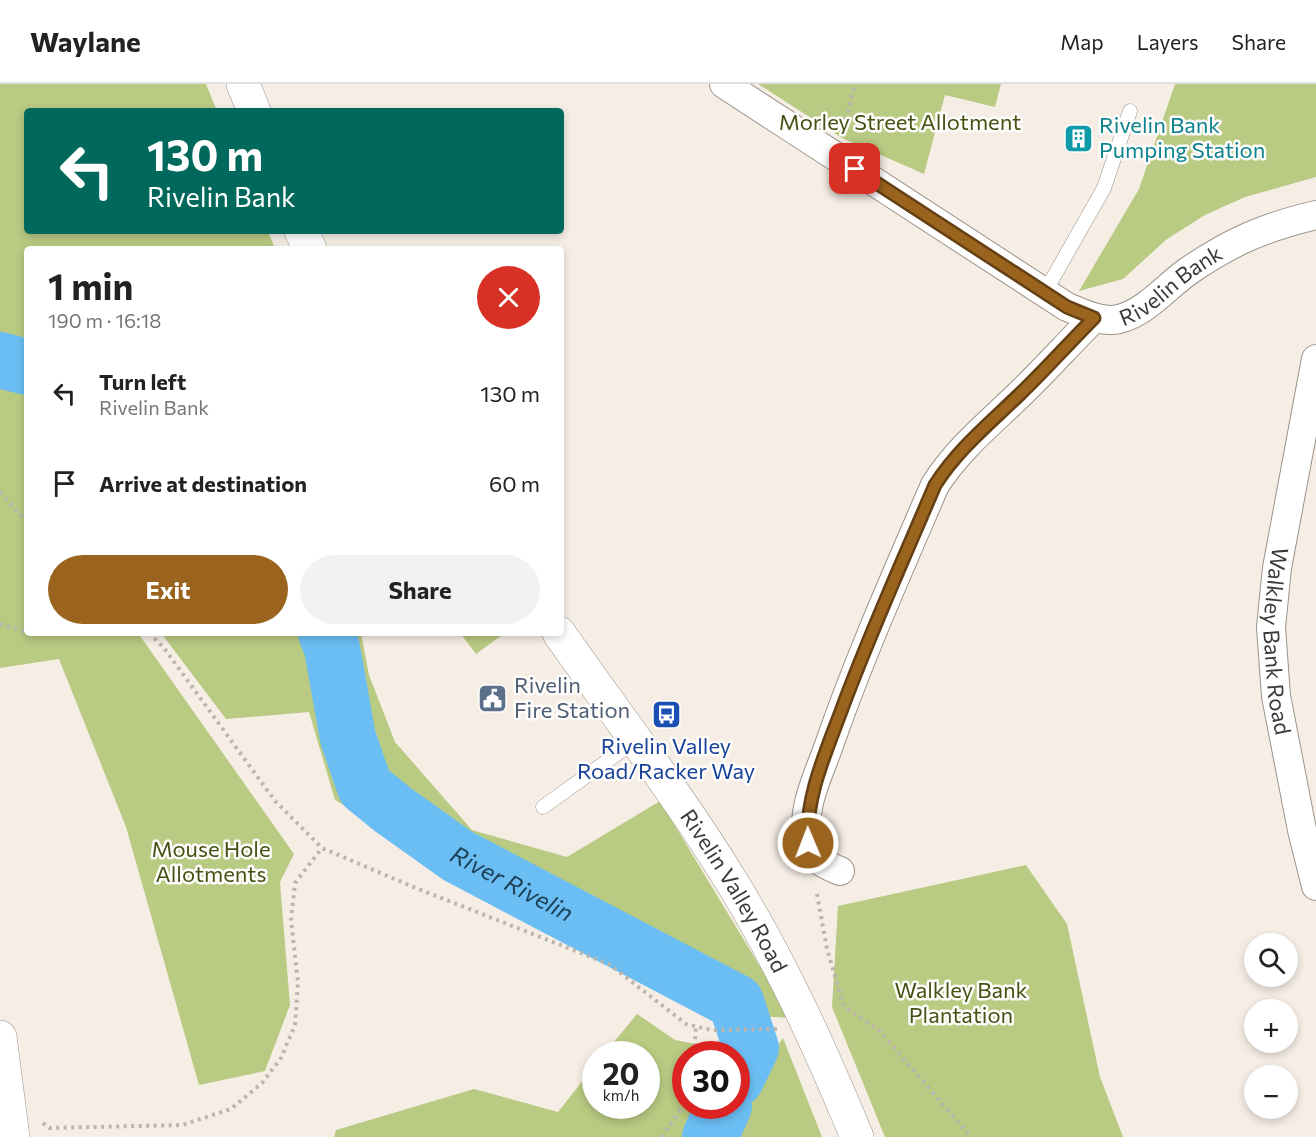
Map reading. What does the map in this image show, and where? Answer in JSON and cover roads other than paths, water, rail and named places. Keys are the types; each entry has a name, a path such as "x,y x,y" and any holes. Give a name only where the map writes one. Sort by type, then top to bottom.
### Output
{"main road":[{"path":"243,84 253,108"},
{"name":"Rivelin Valley Road","path":"561,636 732,883 774,956 810,1027 857,1137"},
{"path":"0,1036 3,1089 13,1137"}],"street":[{"name":"Rivelin Bank","path":"724,84 1067,307 1094,318 1118,319 1137,312 1185,274 1250,234 1316,215"},
{"path":"840,871 819,862 808,843 807,818 836,726 865,647 935,485 950,461 975,434 1020,394 1094,318"},
{"name":"Walkley Bank Road","path":"1316,359 1281,546 1271,627 1276,696 1309,833 1316,886"}],"lane":[{"path":"1045,292 1104,188 1130,111"},
{"path":"543,807 635,741"}],"waterway":[{"name":"River Rivelin","path":"0,360 24,366"},
{"name":"River Rivelin","path":"327,636 332,648 348,738 365,787 458,856 736,1002 749,1041"},
{"name":"River Rivelin","path":"750,1045 750,1050"},
{"name":"River Rivelin","path":"710,1137 718,1119"}],"place":[{"name":"Rivelin Bank Pumping Station","path":"1078,138"},
{"name":"Rivelin Fire Station","path":"493,698"},
{"name":"Rivelin Valley Road/Racker Way","path":"666,714"}],"park label":[{"name":"Morley Street Allotment","path":"900,122"},
{"name":"Mouse Hole Allotments","path":"211,862"},
{"name":"Walkley Bank Plantation","path":"961,1002"}]}
